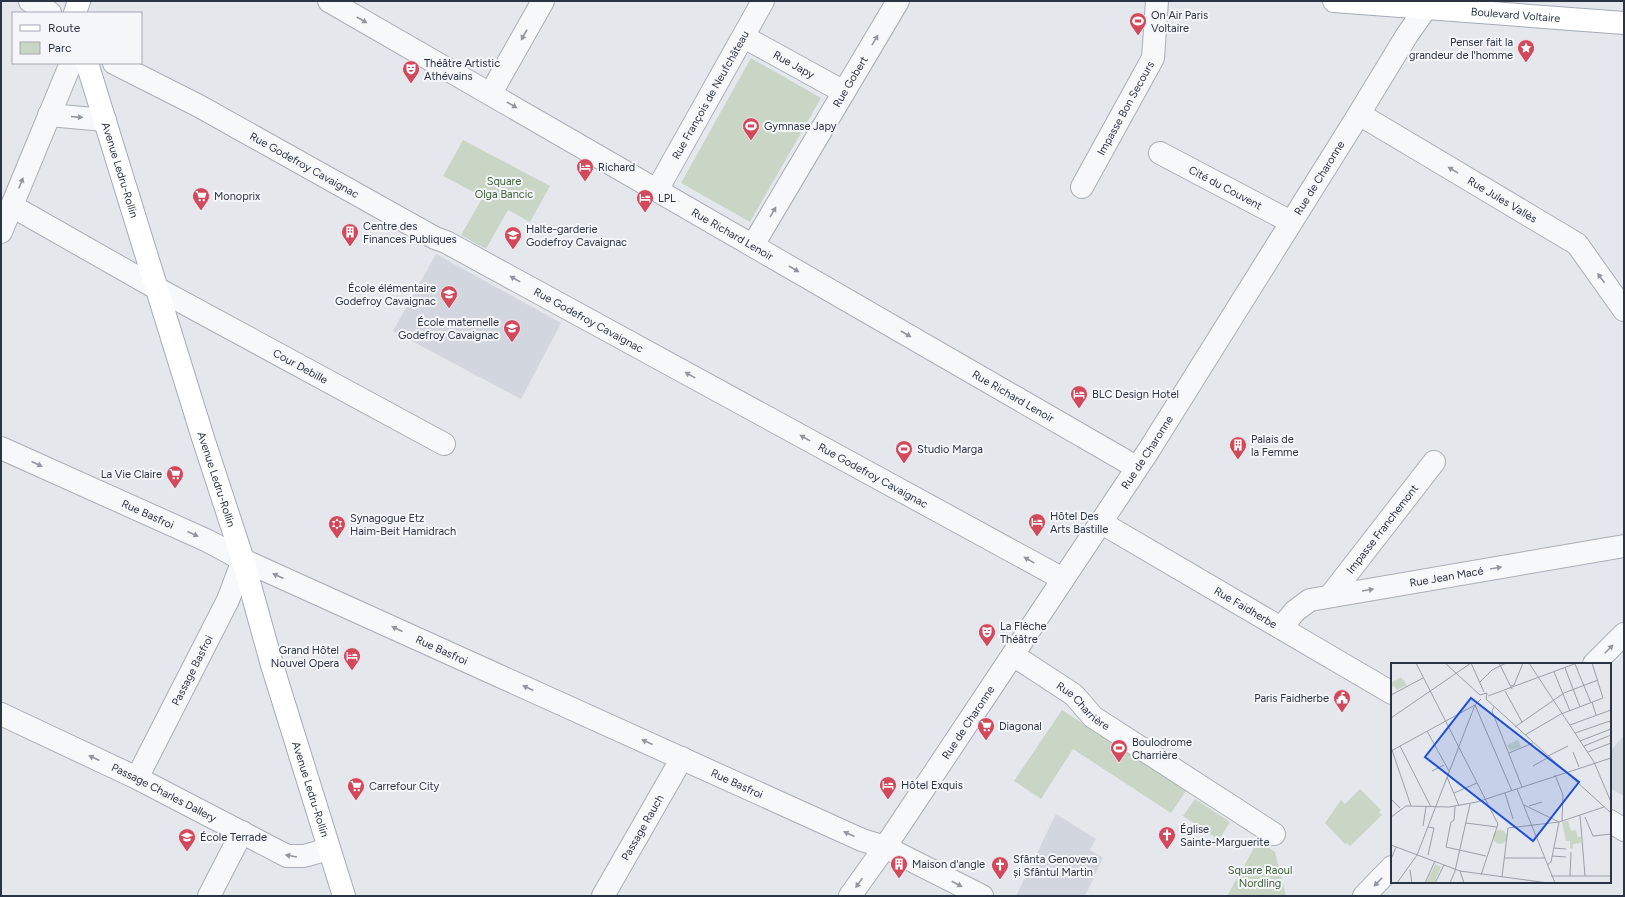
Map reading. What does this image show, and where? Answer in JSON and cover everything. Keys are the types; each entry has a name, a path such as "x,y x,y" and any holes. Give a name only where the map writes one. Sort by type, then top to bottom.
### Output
{"main road":[{"path":"75,12 79,1"},
{"name":"Boulevard Voltaire","path":"1334,1 1428,4 1624,23"},
{"name":"Avenue Ledru-Rollin","path":"87,64 158,289 205,446 243,560 272,666 344,896"}],"street":[{"path":"30,1 48,12"},
{"name":"Rue Richard Lenoir","path":"328,1 491,93 1136,467"},
{"path":"491,93 543,1"},
{"name":"Rue François de Neufchâteau","path":"657,190 763,1"},
{"name":"Rue Gobert","path":"753,245 898,1"},
{"name":"Impasse Bon Secours","path":"1082,187 1153,58 1157,1"},
{"name":"Rue de Charonne","path":"850,896 885,847 1013,655 1136,467 1359,114 1407,35 1428,4"},
{"name":"Rue Japy","path":"744,37 844,92"},
{"path":"1,232 71,64"},
{"name":"Rue Godefroy Cavaignac","path":"116,64 198,106 436,238 446,242 1063,579"},
{"name":"Rue Jules Vallès","path":"1359,114 1577,244 1624,310"},
{"path":"49,115 105,120"},
{"name":"Cité du Couvent","path":"1160,153 1291,222"},
{"name":"Cour Debille","path":"12,206 158,289 444,444"},
{"name":"Rue Basfroi","path":"1,448 204,539 243,560 862,840 885,847 982,896"},
{"name":"Impasse Franchemont","path":"1330,596 1434,462"},
{"name":"Rue Faidherbe","path":"1100,522 1391,692"},
{"name":"Rue Jean Macé","path":"1281,628 1295,611 1310,600 1624,546"},
{"name":"Passage Basfroi","path":"137,778 228,600 243,560"},
{"path":"1595,663 1624,634"},
{"name":"Rue Charrière","path":"1013,655 1074,695 1093,716 1274,834"},
{"name":"Passage Charles Dallery","path":"1,714 137,778 287,856 300,856 329,849"},
{"name":"Passage Rauch","path":"603,896 682,758"},
{"path":"1611,822 1624,830"},
{"path":"208,896 242,832"},
{"path":"1364,896 1391,869"}],"shaded area":[{"path":"436,254 561,323 521,399 393,331"},
{"path":"1624,736 1624,796 1611,789 1611,750"},
{"path":"1056,814 1096,839 1090,850 1103,858 1085,896 1016,896"}],"green space":[{"name":"Gymnase Japy","path":"751,58 821,98 750,222 681,183"},
{"name":"Square Olga Bancic","path":"463,140 550,186 530,222 508,210 486,249 461,235 483,197 443,176"},
{"name":"Boulodrome Charrière","path":"1062,710 1186,791 1171,813 1073,749 1041,799 1014,781"},
{"path":"1360,789 1381,810 1379,812 1382,815 1350,846 1347,843 1345,844 1325,823 1341,800 1345,804"},
{"path":"1195,799 1230,822 1219,840 1183,816"},
{"name":"Square Raoul Nordling","path":"1258,841 1275,852 1286,896 1227,896"}],"place":[{"name":"On Air Paris Voltaire","path":"1138,36"},
{"name":"Penser fait la grandeur de l'homme","path":"1526,63"},
{"name":"Théâtre Artistic Athévains","path":"411,84"},
{"name":"Gymnase Japy","path":"751,141"},
{"name":"Richard","path":"585,182"},
{"name":"Monoprix","path":"201,211"},
{"name":"LPL","path":"645,213"},
{"name":"Centre des Finances Publiques","path":"350,247"},
{"name":"Halte-garderie Godefroy Cavaignac","path":"513,250"},
{"name":"École élémentaire Godefroy Cavaignac","path":"449,309"},
{"name":"École maternelle Godefroy Cavaignac","path":"512,343"},
{"name":"BLC Design Hotel","path":"1079,409"},
{"name":"Palais de la Femme","path":"1238,460"},
{"name":"Studio Marga","path":"904,464"},
{"name":"La Vie Claire","path":"175,489"},
{"name":"Hôtel Des Arts Bastille","path":"1037,537"},
{"name":"Synagogue Etz Haim-Beit Hamidrach","path":"337,539"},
{"name":"La Flèche Théâtre","path":"987,647"},
{"name":"Grand Hôtel Nouvel Opera","path":"352,671"},
{"name":"Paris Faidherbe","path":"1342,713"},
{"name":"Diagonal","path":"986,741"},
{"name":"Boulodrome Charrière","path":"1119,763"},
{"name":"Hôtel Exquis","path":"888,800"},
{"name":"Carrefour City","path":"356,801"},
{"name":"Église Sainte-Marguerite","path":"1167,850"},
{"name":"École Terrade","path":"187,852"},
{"name":"Maison d'angle","path":"899,879"},
{"name":"Sfânta Genoveva și Sfântul Martin","path":"1000,880"}]}
